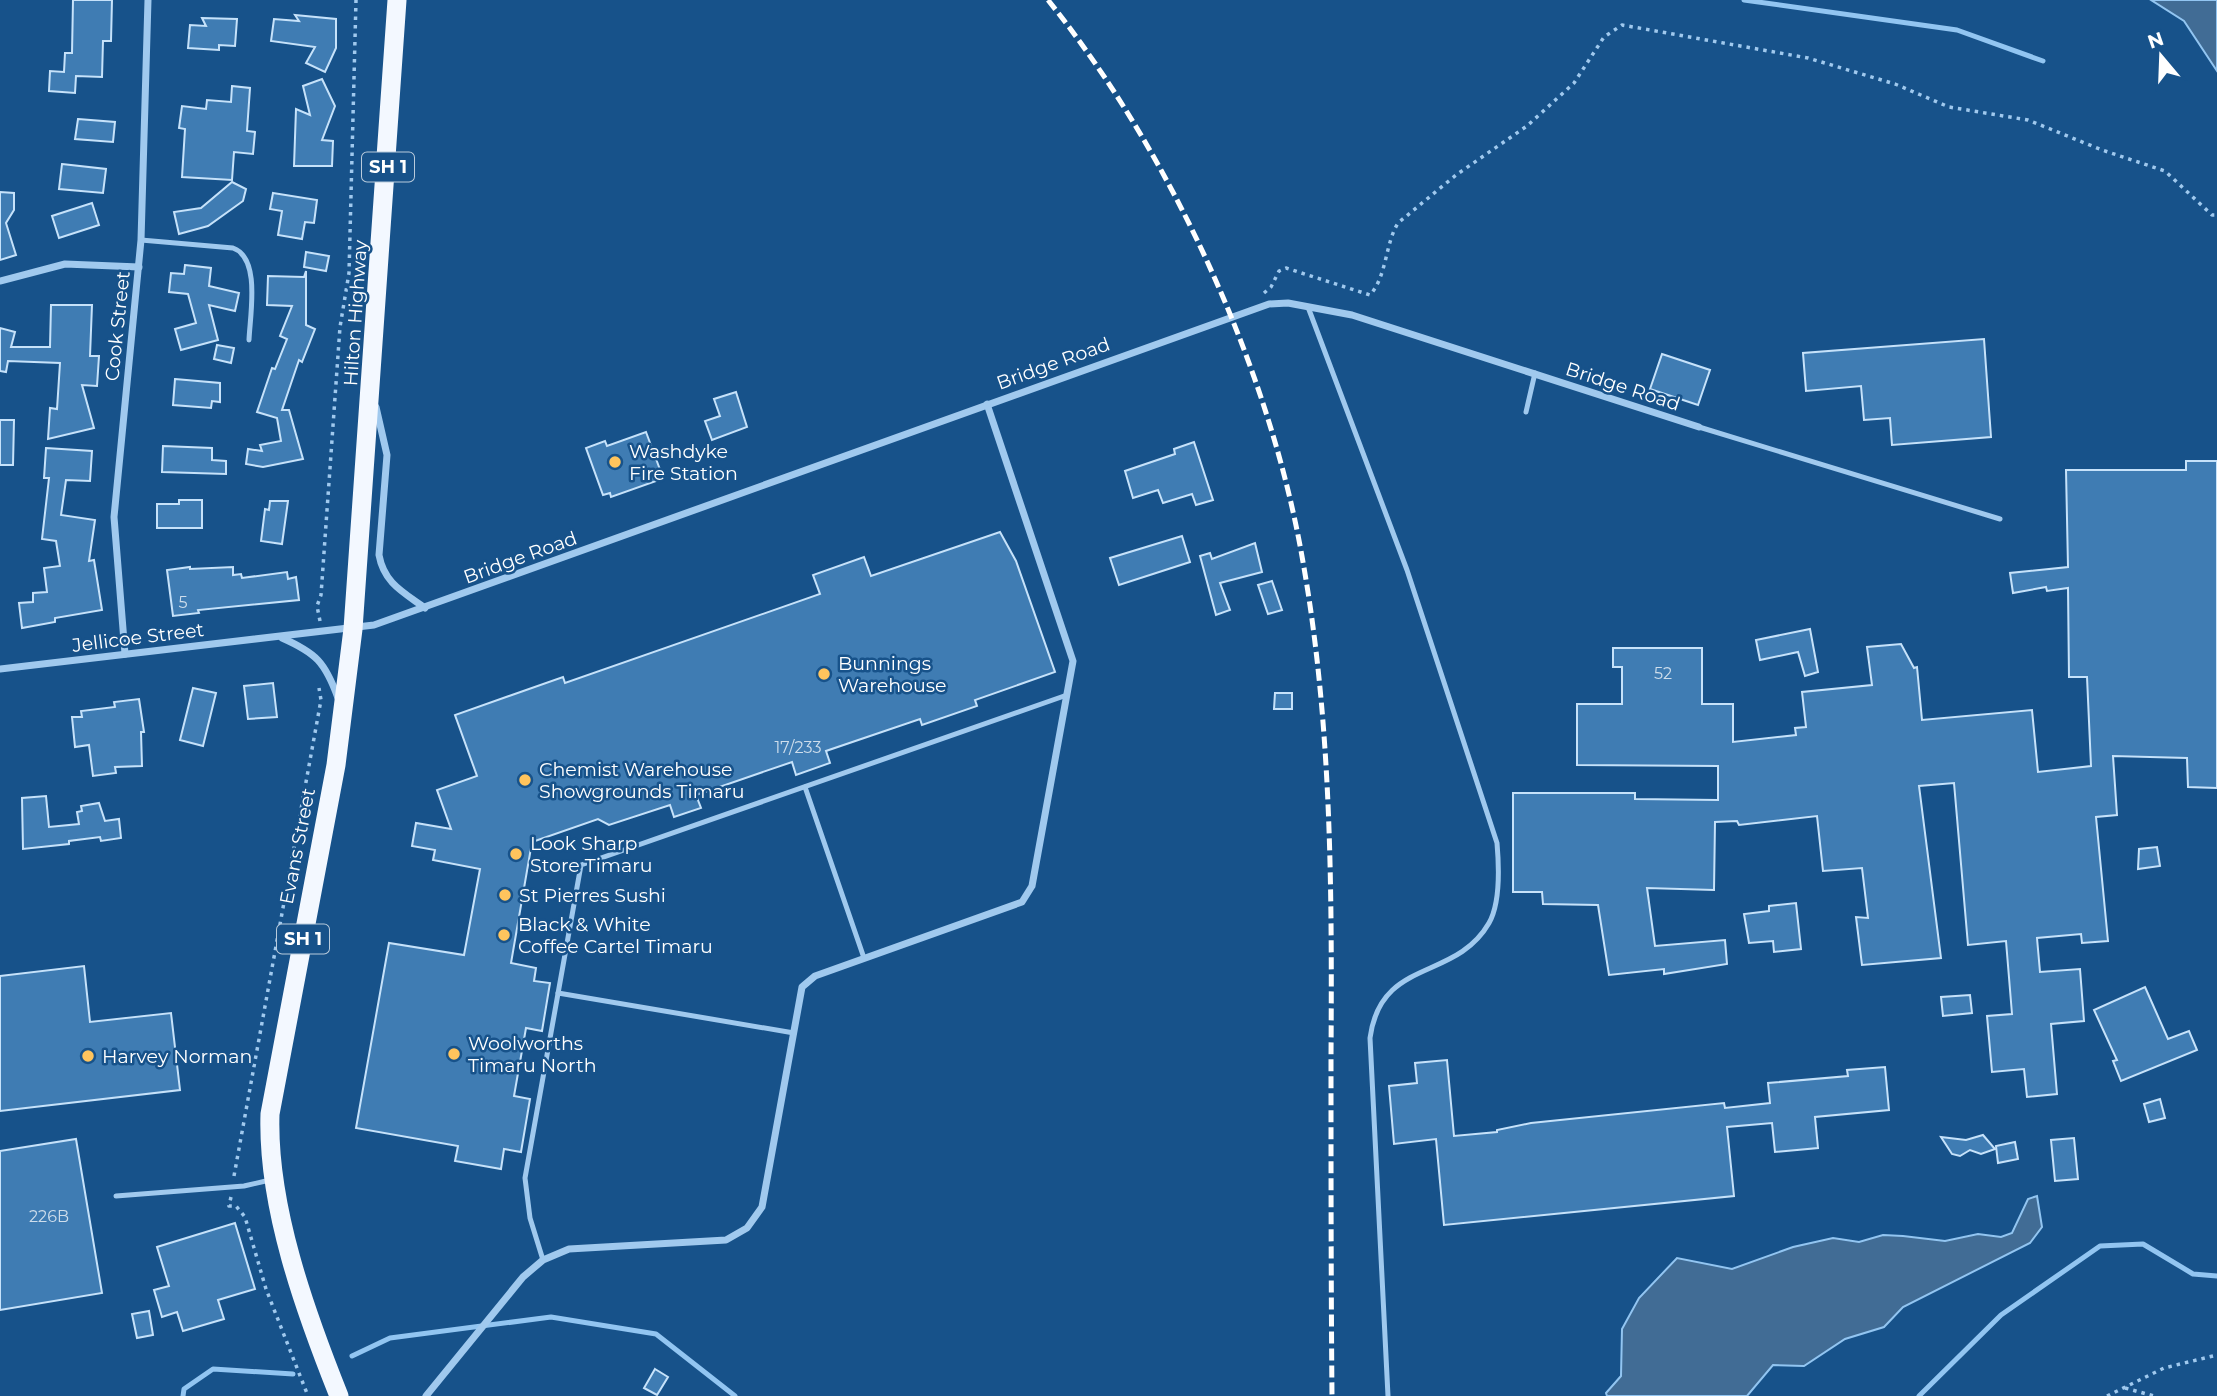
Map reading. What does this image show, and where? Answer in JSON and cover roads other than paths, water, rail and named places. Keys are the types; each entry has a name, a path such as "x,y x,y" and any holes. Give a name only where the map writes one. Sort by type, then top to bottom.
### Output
{"highway":[{"name":"Hilton Highway","path":"354,629 397,0"},
{"name":"Evans Street","path":"339,1396 298,1276 274,1179 271,1114 336,765 354,629"}],"street":[{"name":"Cook Street","path":"125,654 114,517 141,240 148,0"},
{"path":"0,281 65,264 139,267"},
{"name":"Bridge Road","path":"354,629 425,608 1210,325 1252,307 1289,303 1352,314 1699,427"},
{"path":"372,390 387,455 379,555 382,571 387,580 425,608"},
{"path":"426,1396 523,1277 543,1260 569,1250 726,1240 747,1228 762,1207 802,987 815,976 1022,902 1032,886 1073,661 987,404"},
{"name":"Jellicoe Street","path":"0,669 354,629"},
{"path":"279,636 308,649 322,663 343,712"}],"lane":[{"path":"141,240 233,248 245,254 251,268 249,340"},
{"path":"1308,306 1407,570 1497,843 1498,881 1490,921 1479,936 1456,957 1411,975 1386,994 1372,1020 1370,1038 1388,1396"},
{"path":"1526,412 1535,373"},
{"path":"1699,427 2000,519"},
{"path":"543,1260 530,1218 525,1178 581,865 1066,695"},
{"path":"805,787 864,958"},
{"path":"558,993 794,1033"},
{"path":"117,1196 244,1185 274,1179"}],"water":[{"path":"2151,0 2217,0 2217,71 2184,21"},
{"path":"2037,1196 2042,1227 2030,1243 1903,1307 1884,1327 1845,1339 1804,1366 1773,1365 1747,1396 1607,1396 1606,1393 1621,1376 1622,1329 1639,1298 1677,1258 1732,1269 1793,1247 1833,1238 1859,1242 1883,1235 1945,1241 1978,1234 2001,1237 2012,1233 2028,1199"}],"waterway":[{"path":"1744,0 1957,30 2043,61"},
{"path":"1919,1396 2001,1315 2100,1246 2143,1244 2193,1274 2217,1276"},
{"path":"352,1356 390,1338 551,1317 656,1334 735,1396"},
{"path":"183,1396 184,1389 213,1369 293,1374"}],"railway":[{"path":"1048,0 1093,60 1135,125 1174,194 1209,266 1267,414 1288,489 1303,562 1320,686 1328,810 1331,934 1332,1396"}],"place":[{"name":"Washdyke Fire Station","path":"615,462"},
{"name":"Bunnings Warehouse","path":"824,674"},
{"name":"Chemist Warehouse Showgrounds Timaru","path":"525,780"},
{"name":"Look Sharp Store Timaru","path":"516,854"},
{"name":"St Pierres Sushi","path":"505,895"},
{"name":"Black & White Coffee Cartel Timaru","path":"504,935"},
{"name":"Woolworths Timaru North","path":"454,1054"},
{"name":"Harvey Norman","path":"88,1056"}]}
